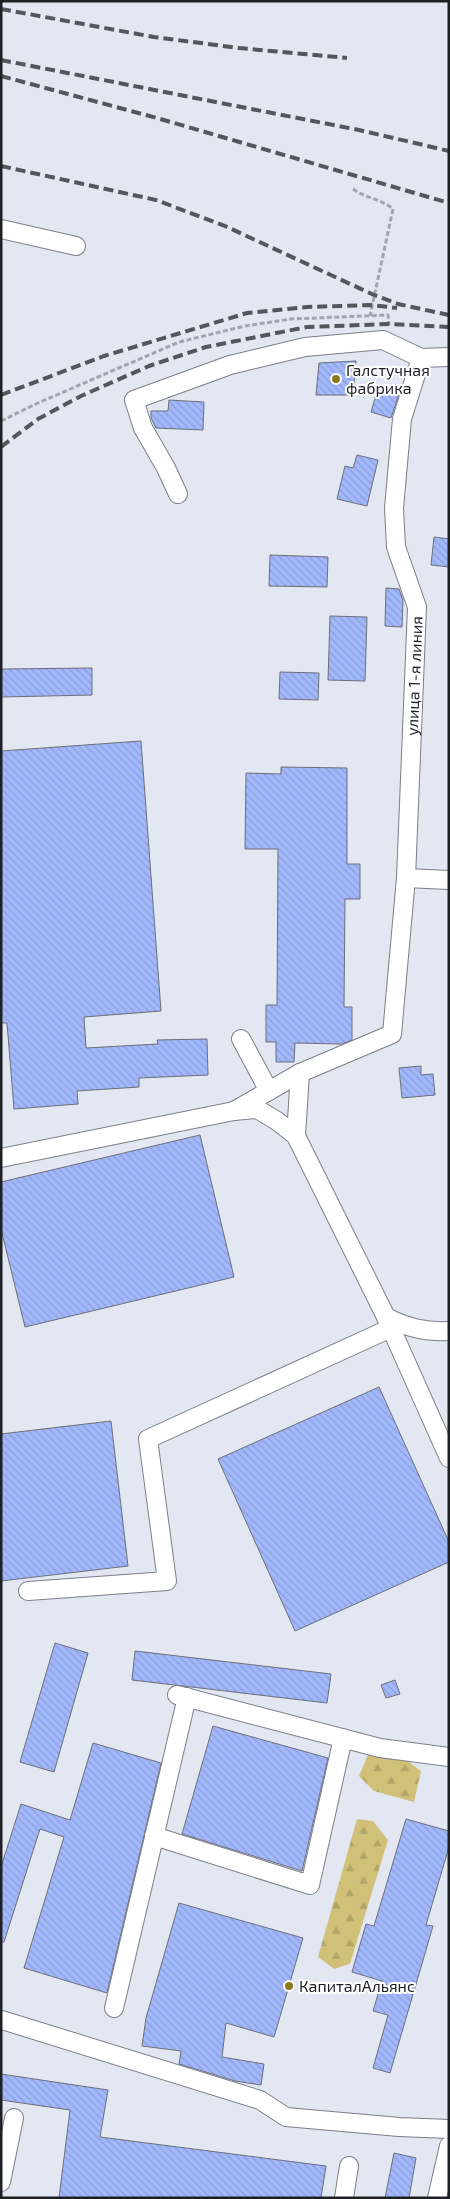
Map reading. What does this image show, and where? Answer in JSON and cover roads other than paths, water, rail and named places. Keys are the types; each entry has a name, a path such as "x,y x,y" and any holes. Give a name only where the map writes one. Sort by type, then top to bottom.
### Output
{"street":[{"path":"1,229 76,246"},
{"path":"178,494 166,468 143,428 134,400 230,365 305,347 383,340 421,358 449,357"},
{"name":"улица 1-я линия","path":"300,1073 392,1034 406,878 417,607 396,547 394,508 402,418 421,358"},
{"path":"406,878 449,880"},
{"path":"241,1039 269,1091"},
{"path":"234,1111 300,1073"},
{"path":"296,1136 300,1073"},
{"path":"1,1158 234,1111 257,1110 278,1121 296,1136 389,1323 449,1458"},
{"path":"28,1591 167,1581 148,1440 389,1323 428,1332 449,1331"},
{"path":"114,2008 154,1836 181,1696 380,1748 449,1757"},
{"path":"154,1836 310,1885 343,1738"},
{"path":"2,2020 260,2100 286,2117 400,2127 449,2128"},
{"path":"1,2182 14,2118"},
{"path":"437,2198 449,2146"},
{"path":"344,2198 349,2166"}],"railway":[{"path":"1,9 154,37 239,48 347,58"},
{"path":"1,60 359,130 449,151"},
{"path":"1,76 157,118 449,203"},
{"path":"1,166 156,200 225,226 374,295 398,304 449,315"},
{"path":"1,395 104,356 247,313 307,307 371,305 397,308"},
{"path":"1,447 38,419 81,396 149,366 206,347 307,327 389,324 449,327"}],"place":[{"name":"Галстучная фабрика","path":"336,379"},
{"name":"КапиталАльянс","path":"289,1986"}]}
